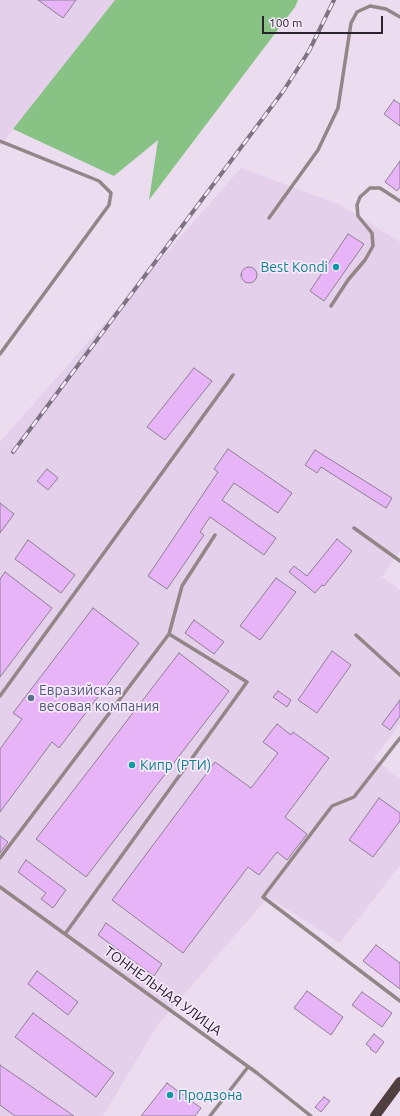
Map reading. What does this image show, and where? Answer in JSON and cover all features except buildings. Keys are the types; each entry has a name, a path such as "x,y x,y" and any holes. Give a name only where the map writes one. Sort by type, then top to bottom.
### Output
{"main road":[{"path":"375,1116 400,1082"}],"lane":[{"path":"269,218 318,150 338,108 351,23 357,12 370,6 386,9 400,17"},
{"path":"0,141 99,181 111,192 109,205 0,354"},
{"path":"331,306 348,280 365,260 373,246 372,233 358,216 357,205 360,197 370,188 380,188 400,201"},
{"path":"0,696 233,375"},
{"path":"354,528 400,561"},
{"path":"0,858 170,634 182,586 216,535"},
{"path":"65,934 247,682 170,634"},
{"path":"356,635 400,675"},
{"path":"400,738 354,797 332,806 263,897 400,1001"},
{"name":"ТОННЕЛЬНАЯ УЛИЦА","path":"0,887 248,1067 311,1116"},
{"path":"210,1116 248,1067"}],"shaded area":[{"path":"0,0 115,0 0,146"},
{"path":"241,168 341,205 400,242 400,551 382,577 400,590 400,724 374,758 400,779 400,865 340,943 268,897 157,1026 103,1116 0,1116 0,442"}],"green space":[{"path":"115,0 298,0 295,7 149,200 158,140 114,176 13,129"}],"railway":[{"path":"13,452 284,90 309,51 334,0"}],"place":[{"name":"Best Kondi","path":"336,267"},
{"name":"Евразийская весовая компания","path":"31,698"},
{"name":"Кипр (РТИ)","path":"132,765"},
{"name":"Продзона","path":"170,1095"}]}
